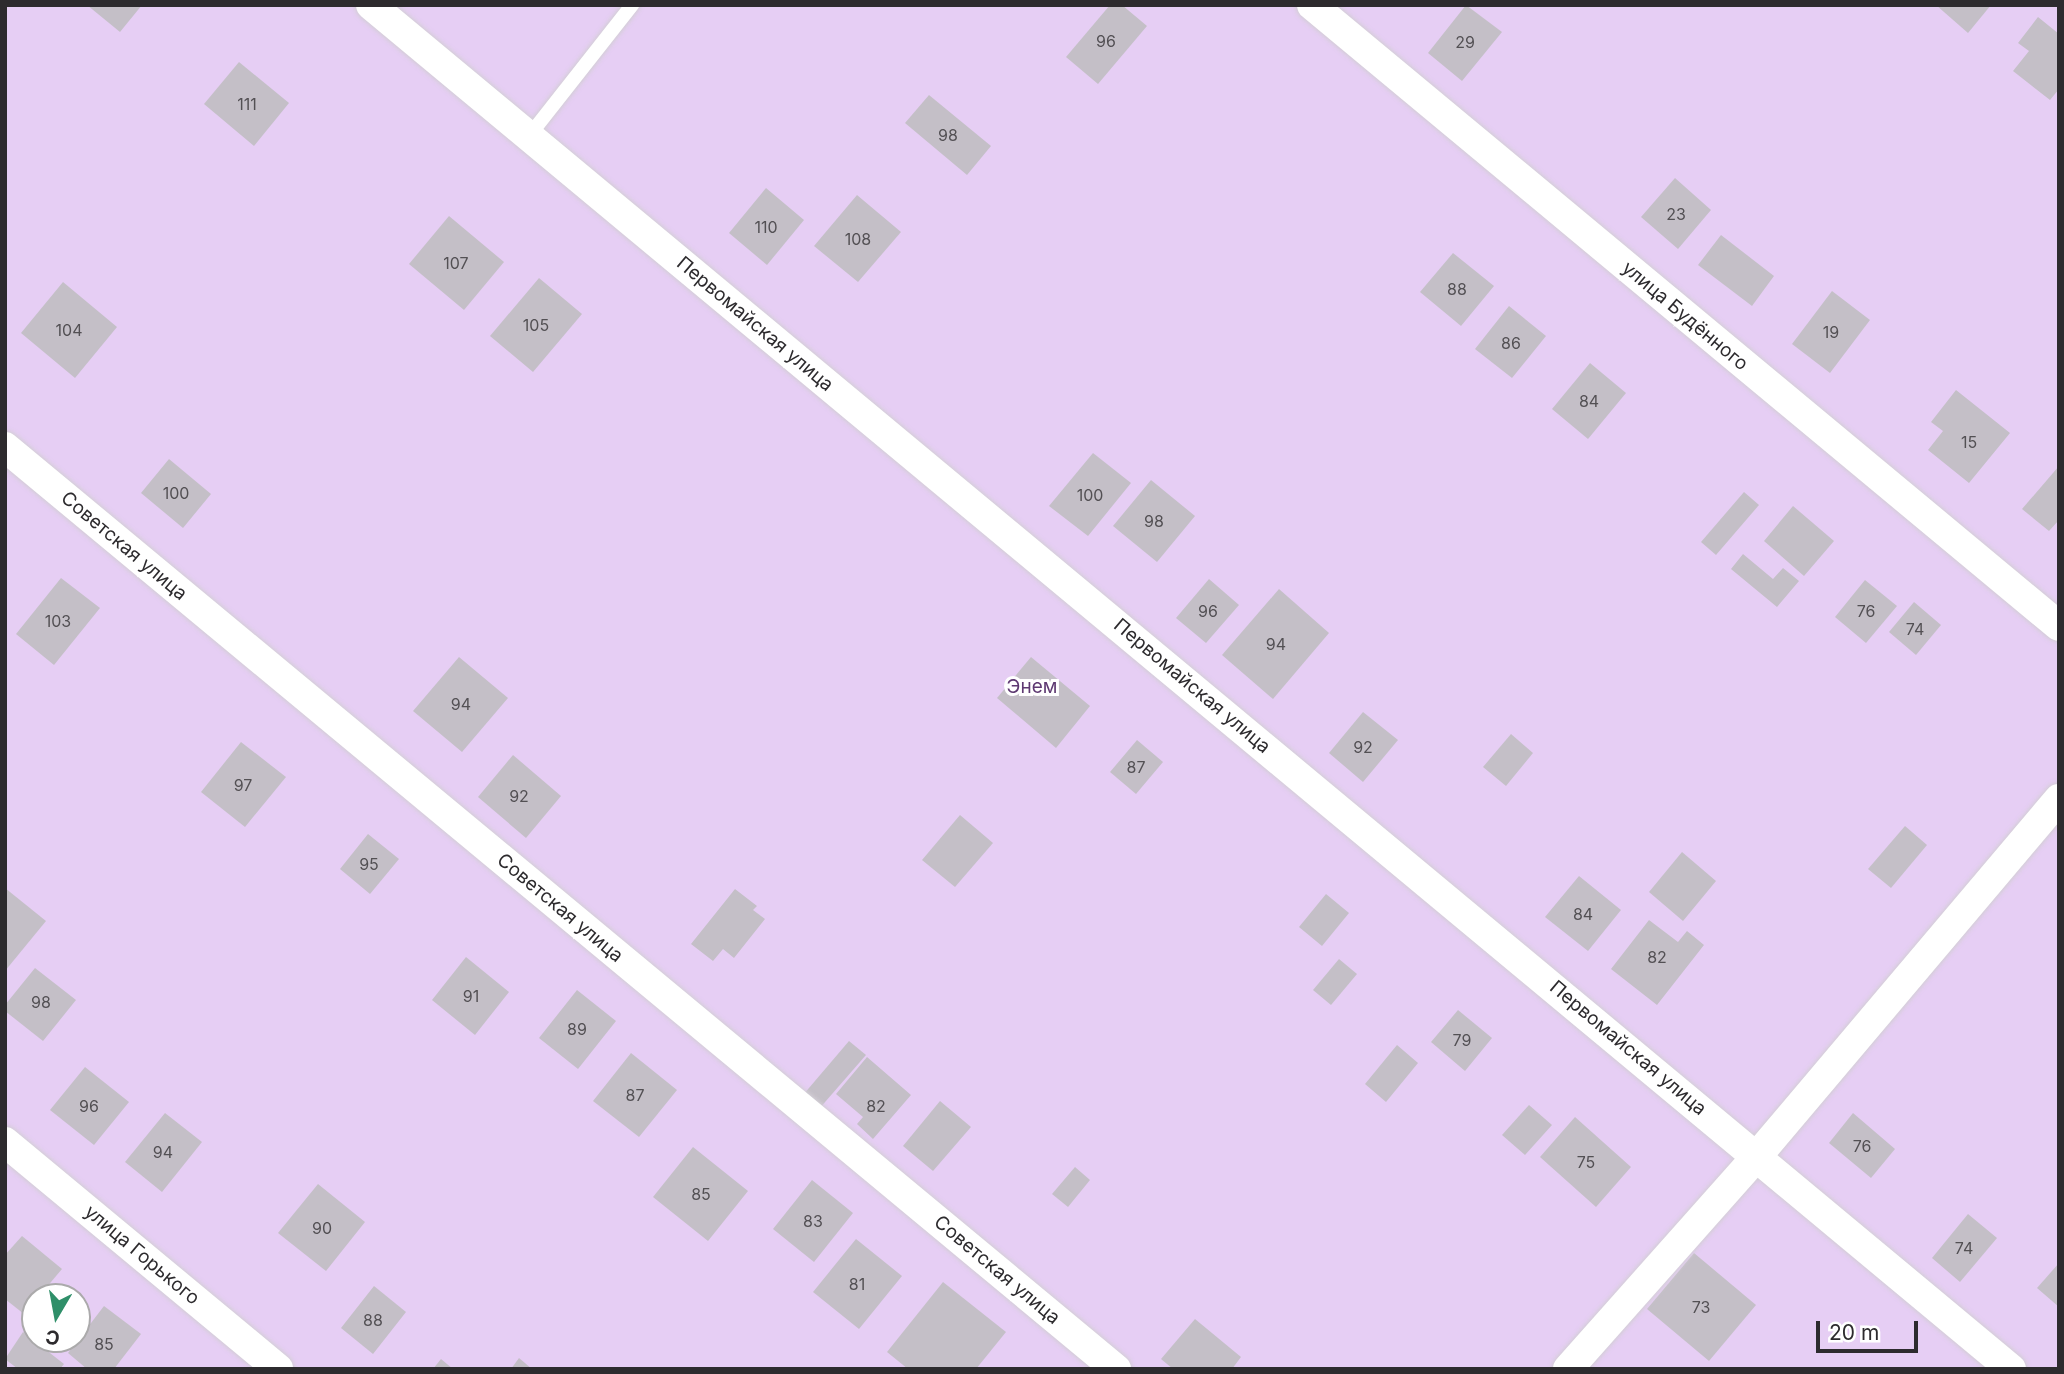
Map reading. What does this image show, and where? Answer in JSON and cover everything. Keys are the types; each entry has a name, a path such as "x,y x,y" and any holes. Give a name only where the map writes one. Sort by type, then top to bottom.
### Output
{"street":[{"name":"Первомайская улица","path":"371,5 1758,1155 2011,1369"},
{"name":"улица Будённого","path":"1312,5 2059,626"},
{"name":"Советская улица","path":"5,447 1116,1369"},
{"path":"1568,1369 1758,1155 2059,799"},
{"name":"улица Горького","path":"5,1142 278,1369"}],"lane":[{"path":"528,136 632,5"}],"green space":[{"name":"Энем","path":"5,5 2059,5 2059,1369 5,1369"}],"building":[{"path":"87,5 142,5 120,32"},
{"path":"1110,5 1122,5 1147,26 1098,84 1066,57"},
{"path":"1466,5 1502,32 1462,81 1428,53"},
{"path":"1936,5 1991,5 1968,33"},
{"path":"2038,17 2059,34 2059,89 2050,100 2013,71 2029,51 2018,43"},
{"path":"239,62 289,103 254,146 204,104"},
{"path":"929,95 991,146 967,175 905,123"},
{"path":"1675,178 1711,210 1678,249 1641,217"},
{"path":"766,188 804,220 767,265 729,233"},
{"path":"857,195 901,232 858,282 814,246"},
{"path":"449,216 504,262 464,310 409,264"},
{"path":"1721,235 1774,276 1752,306 1698,265"},
{"path":"1453,253 1494,286 1461,326 1420,292"},
{"path":"539,278 582,314 533,372 490,336"},
{"path":"63,282 117,327 75,378 21,333"},
{"path":"1832,291 1870,320 1830,373 1792,344"},
{"path":"1509,306 1546,336 1512,378 1475,349"},
{"path":"1590,363 1626,393 1588,439 1552,409"},
{"path":"1956,390 2010,433 1969,483 1928,450 1943,431 1931,422"},
{"path":"1093,453 1131,483 1088,536 1049,506"},
{"path":"169,459 211,494 183,528 141,493"},
{"path":"2059,466 2059,520 2049,531 2022,509"},
{"path":"1151,480 1195,516 1157,562 1113,526"},
{"path":"1744,492 1759,505 1716,555 1701,542"},
{"path":"1793,506 1834,541 1804,576 1764,541"},
{"path":"1743,554 1773,579 1783,568 1799,581 1777,607 1731,569"},
{"path":"61,578 100,608 54,665 16,634"},
{"path":"1209,579 1239,605 1206,643 1176,618"},
{"path":"1865,580 1897,606 1866,643 1835,617"},
{"path":"1279,589 1329,633 1273,699 1222,655"},
{"path":"1914,602 1941,625 1916,655 1889,632"},
{"path":"459,657 508,698 462,752 413,711"},
{"path":"1031,657 1090,706 1056,748 997,698"},
{"path":"1363,712 1398,740 1363,782 1329,753"},
{"path":"1511,734 1533,753 1506,786 1483,767"},
{"path":"1137,740 1163,762 1136,794 1110,772"},
{"path":"241,742 286,777 245,827 201,792"},
{"path":"513,755 561,796 526,838 478,797"},
{"path":"960,815 993,843 955,887 922,860"},
{"path":"1905,826 1927,845 1891,888 1868,869"},
{"path":"368,834 399,859 370,894 340,869"},
{"path":"1682,852 1716,881 1683,921 1649,892"},
{"path":"1579,876 1621,910 1588,951 1545,917"},
{"path":"5,888 46,921 5,971"},
{"path":"735,889 757,906 753,910 765,919 734,958 723,949 713,961 691,944"},
{"path":"1326,894 1349,913 1322,946 1299,927"},
{"path":"1649,920 1678,942 1687,931 1704,945 1657,1005 1611,969"},
{"path":"466,957 509,992 475,1035 432,1000"},
{"path":"1339,959 1357,974 1331,1005 1313,990"},
{"path":"35,968 76,1000 43,1041 5,1011 5,1005"},
{"path":"577,990 616,1021 578,1069 539,1038"},
{"path":"1458,1010 1492,1038 1465,1071 1431,1042"},
{"path":"849,1041 866,1055 819,1109 803,1095"},
{"path":"1397,1045 1418,1063 1386,1102 1365,1084"},
{"path":"631,1053 677,1090 639,1137 593,1101"},
{"path":"867,1057 911,1095 873,1139 857,1124 863,1117 836,1094"},
{"path":"85,1067 129,1102 94,1145 50,1110"},
{"path":"940,1101 971,1127 933,1171 903,1146"},
{"path":"1529,1105 1552,1125 1525,1155 1502,1135"},
{"path":"165,1113 202,1142 162,1192 125,1162"},
{"path":"1853,1113 1895,1149 1871,1178 1829,1143"},
{"path":"1575,1117 1631,1167 1596,1207 1540,1157"},
{"path":"693,1147 748,1191 708,1241 653,1197"},
{"path":"1075,1167 1090,1180 1068,1207 1052,1194"},
{"path":"812,1180 853,1213 814,1262 773,1229"},
{"path":"318,1184 365,1222 326,1271 278,1233"},
{"path":"1968,1214 1997,1238 1960,1282 1932,1258"},
{"path":"22,1236 62,1269 50,1283 21,1283 21,1312 5,1299 5,1255"},
{"path":"856,1239 902,1276 859,1329 813,1292"},
{"path":"1694,1253 1756,1305 1709,1361 1647,1309"},
{"path":"2059,1263 2059,1307 2037,1288"},
{"path":"943,1282 1006,1332 976,1369 908,1369 887,1352"},
{"path":"374,1286 406,1312 373,1354 341,1328"},
{"path":"104,1306 141,1334 114,1369 87,1369 68,1353 91,1353 91,1323"},
{"path":"1195,1319 1241,1357 1232,1369 1173,1369 1161,1359"},
{"path":"21,1335 21,1353 50,1353 64,1364 60,1369 18,1369 5,1359"},
{"path":"519,1358 532,1369 511,1369"},
{"path":"441,1359 453,1369 433,1369"}]}
